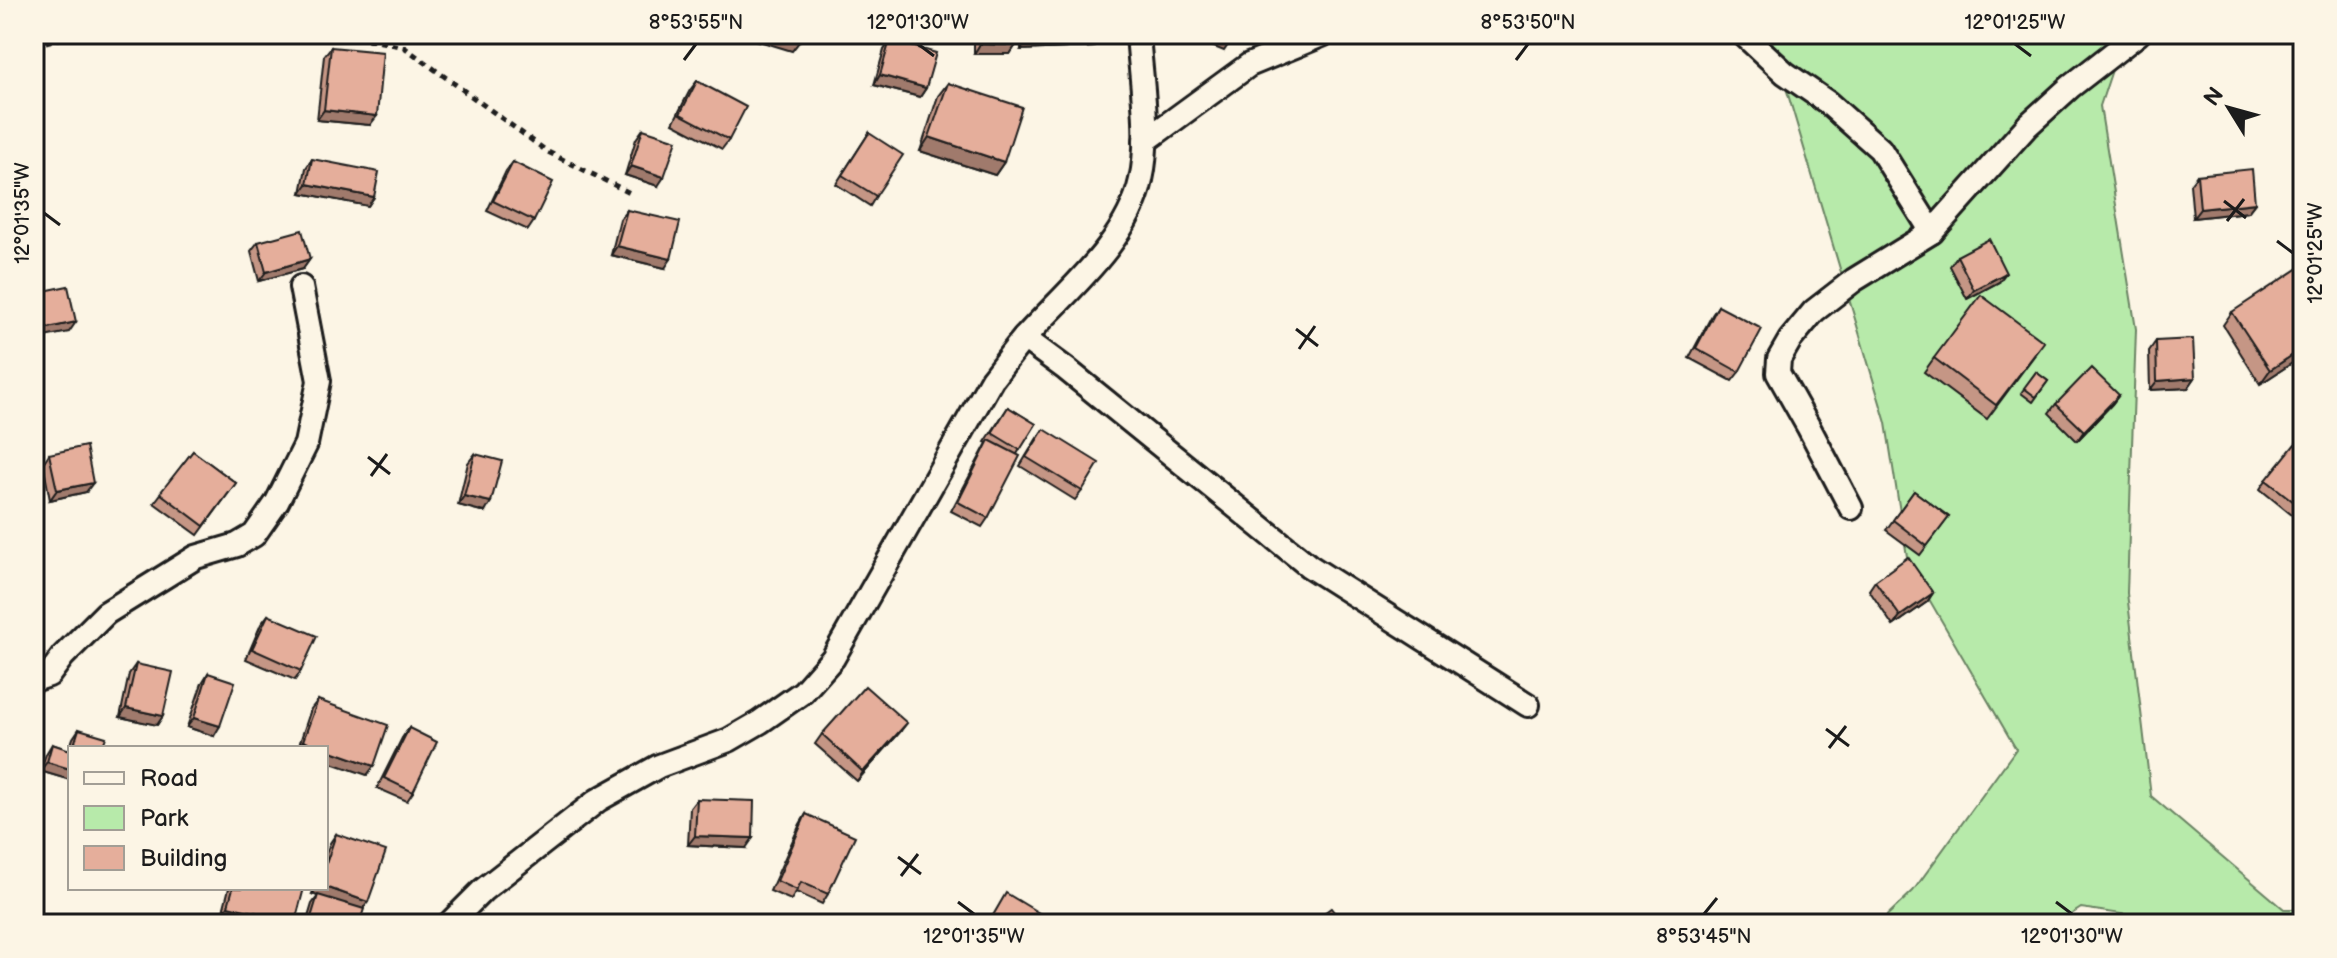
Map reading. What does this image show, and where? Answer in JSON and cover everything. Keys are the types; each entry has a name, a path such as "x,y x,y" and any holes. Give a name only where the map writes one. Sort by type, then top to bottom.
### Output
{"street":[{"path":"449,924 483,890 598,800 659,766 729,740 803,692 833,658 992,379 1024,338 1088,270 1116,235 1133,207 1142,179 1145,141 1138,34"},
{"path":"1145,141 1249,65 1324,34"},
{"path":"1743,34 1785,73 1827,102 1880,149 1932,232"},
{"path":"1851,508 1778,373 1779,359 1790,340 1814,311 1854,280 1932,232 2028,125 2070,87 2138,34"},
{"path":"34,680 49,675 63,656 106,613 196,557 237,545 254,535 277,502 306,444 319,381 301,287"},
{"path":"1024,338 1309,566 1528,705"}],"path":[{"path":"34,45 78,34"},
{"path":"344,34 404,47 548,152 630,193"}],"green space":[{"path":"1770,34 2124,34 2100,106 2136,329 2127,593 2151,796 2284,909 2303,909 2303,924 2149,924 2149,918 2081,908 2056,924 1878,924 1913,891 2016,749 1908,563 1886,423"}],"building":[{"path":"773,34 801,34 799,42"},
{"path":"981,34 1017,34 1016,45 980,44"},
{"path":"1031,34 1087,34 1031,36"},
{"path":"1211,34 1233,34 1230,42"},
{"path":"890,40 936,53 926,88 880,75"},
{"path":"331,47 383,52 377,116 324,110"},
{"path":"697,81 746,107 729,140 680,114"},
{"path":"948,83 1022,107 1004,162 929,137"},
{"path":"643,129 677,140 664,177 631,166"},
{"path":"869,133 903,155 876,196 842,175"},
{"path":"312,159 379,172 374,197 307,184"},
{"path":"513,162 553,182 534,221 493,201"},
{"path":"2252,169 2255,203 2200,209 2197,175"},
{"path":"627,210 680,222 671,259 617,246"},
{"path":"302,230 310,259 266,272 258,242"},
{"path":"1989,239 2006,273 1974,290 1957,256"},
{"path":"2299,268 2303,274 2303,348 2270,370 2232,312"},
{"path":"68,286 76,322 34,331 34,293"},
{"path":"1981,295 2044,342 1996,405 1934,358"},
{"path":"1718,306 1762,329 1739,372 1696,348"},
{"path":"2193,339 2195,378 2157,381 2156,341"},
{"path":"2091,368 2119,395 2084,431 2056,404"},
{"path":"2036,372 2048,381 2036,397 2024,388"},
{"path":"1008,407 1036,424 1020,450 992,433"},
{"path":"1044,429 1099,463 1082,491 1026,457"},
{"path":"989,440 1020,456 988,518 958,502"},
{"path":"2295,444 2303,451 2303,509 2266,480"},
{"path":"86,446 93,483 57,490 49,454"},
{"path":"193,451 236,483 204,526 160,493"},
{"path":"475,454 502,461 491,502 464,496"},
{"path":"1914,491 1949,517 1927,546 1893,520"},
{"path":"1908,557 1933,593 1900,616 1875,581"},
{"path":"268,615 317,636 301,671 252,649"},
{"path":"136,664 173,672 163,716 126,708"},
{"path":"208,673 235,682 220,726 194,718"},
{"path":"865,686 907,723 863,772 822,734"},
{"path":"318,700 388,725 374,766 328,750 328,746 303,741"},
{"path":"409,728 437,742 413,792 384,778"},
{"path":"79,729 106,737 103,746 74,746"},
{"path":"52,744 68,749 68,768 47,762"},
{"path":"697,799 754,801 753,838 695,836"},
{"path":"806,814 855,836 828,894 801,882 797,890 777,881"},
{"path":"336,834 386,851 368,902 328,888 328,858"},
{"path":"232,890 303,890 295,922 228,906"},
{"path":"1006,893 1044,916 1039,924 988,924"},
{"path":"318,895 364,909 359,924 309,924"},
{"path":"1331,908 1343,924 1309,924"},
{"path":"222,919 235,922 235,924 221,924"}]}
